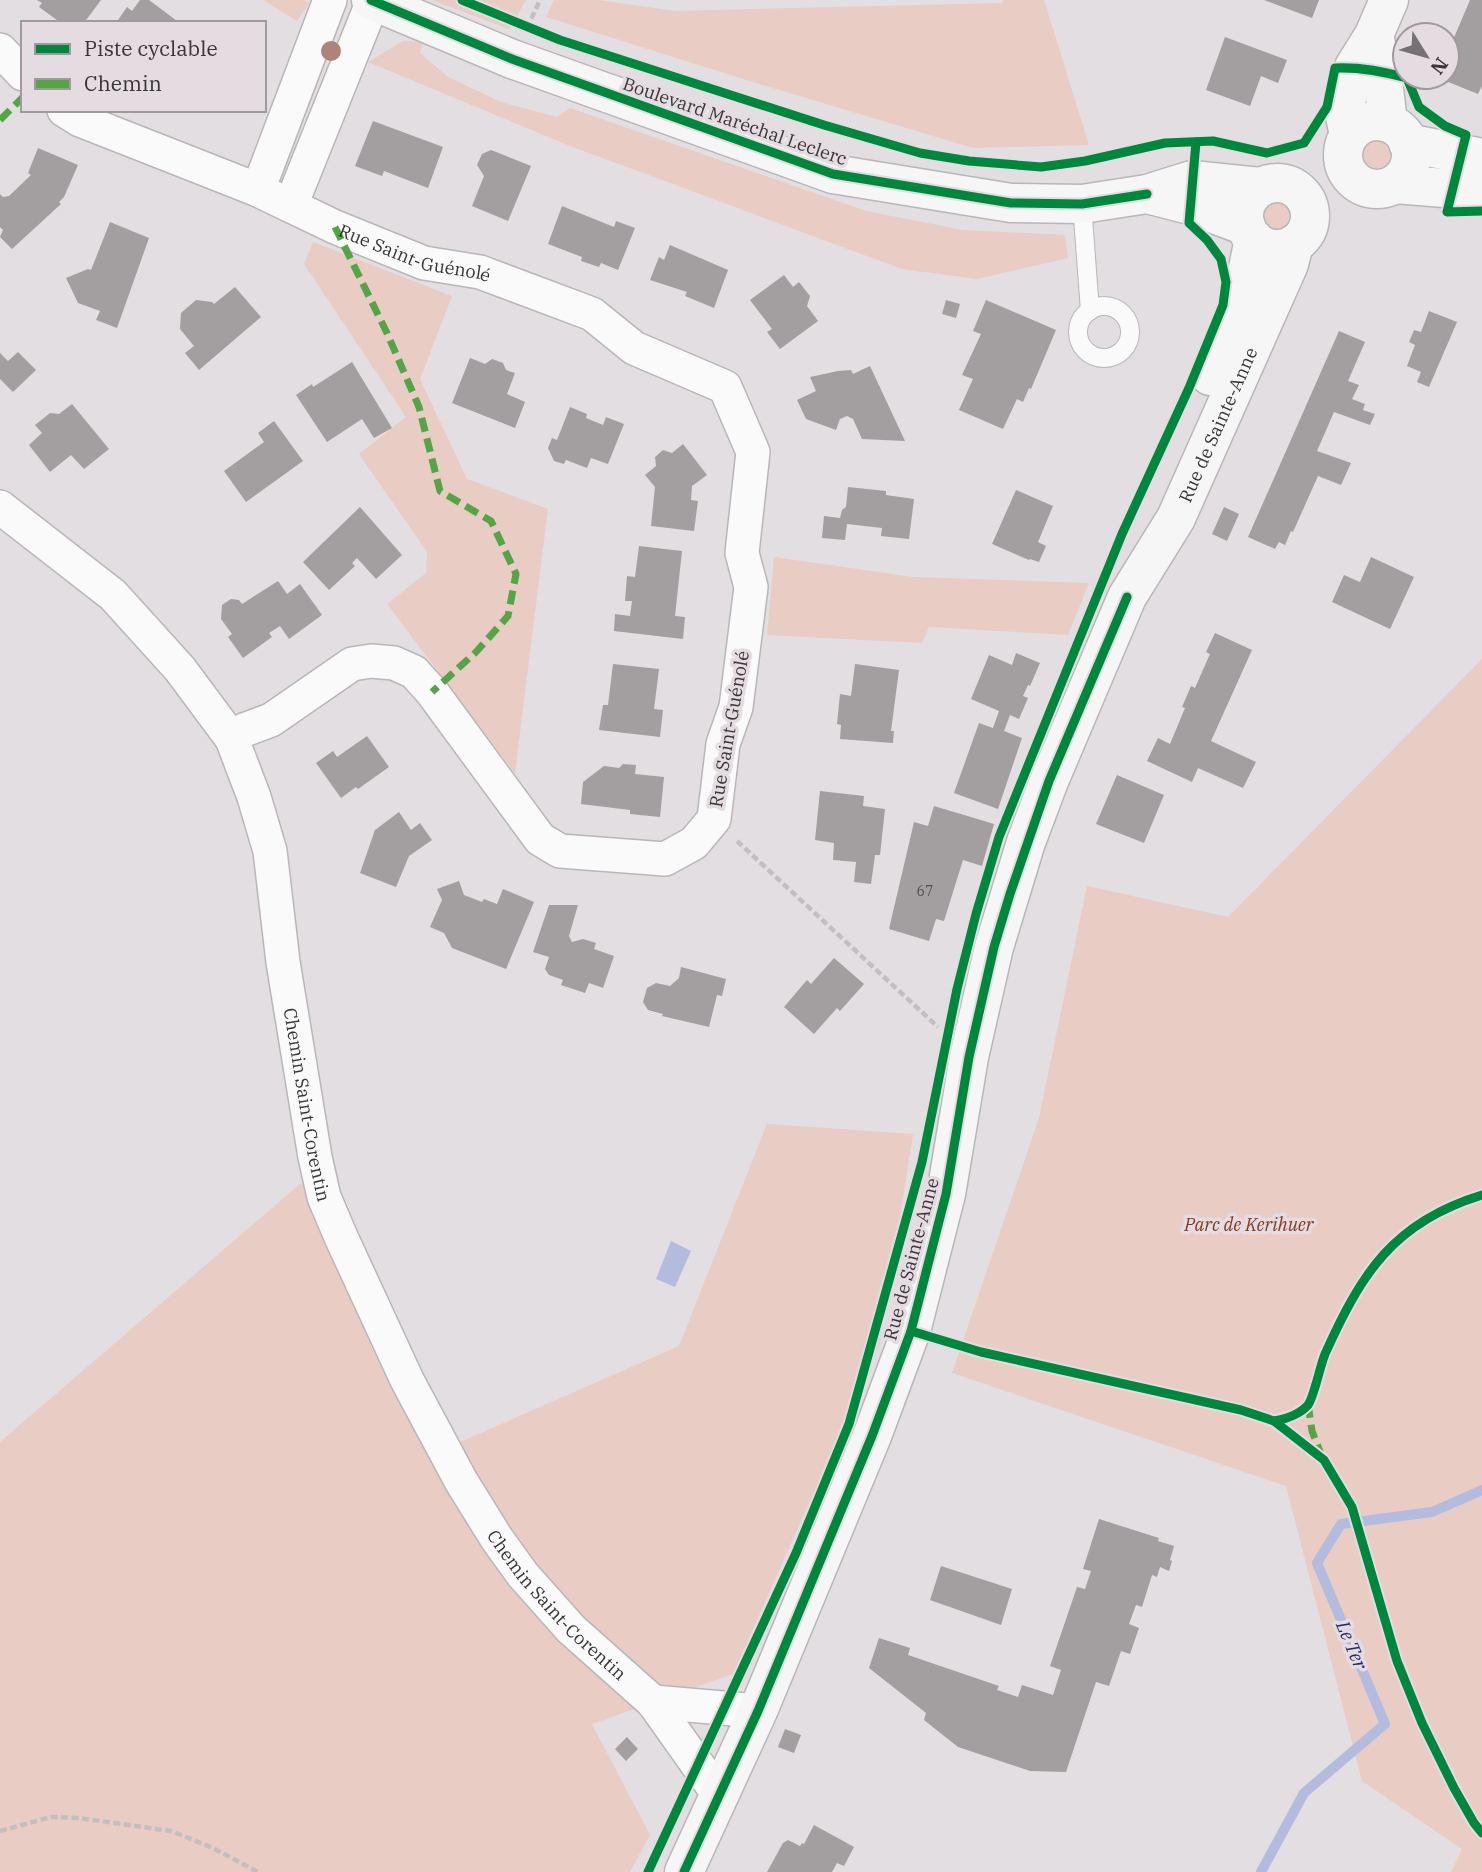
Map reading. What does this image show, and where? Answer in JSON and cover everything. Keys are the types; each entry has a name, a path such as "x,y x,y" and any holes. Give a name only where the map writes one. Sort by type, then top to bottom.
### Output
{"street":[{"path":"258,190 330,0"},
{"path":"291,205 372,0"},
{"name":"Boulevard Maréchal Leclerc","path":"372,0 512,59 833,174 1011,202 1082,204 1147,194 1192,180 1273,185"},
{"path":"1389,0 1374,35 1353,67 1345,112 1346,141 1343,161 1348,174 1357,183 1482,191"},
{"path":"1374,35 1398,133 1410,149 1410,163 1404,175 1301,234 1282,248 1269,248 1250,233 1245,208 1251,196 1346,141 1358,126 1371,122 1398,133 1482,158"},
{"path":"0,50 21,72"},
{"name":"Rue Saint-Guénolé","path":"67,112 80,120 258,190 335,227 424,262 480,272 592,314 634,348 725,387 753,452 742,553 751,587 736,707 723,744 714,819 694,842 665,859 560,851 540,839 432,692 414,672 394,663 371,660 352,664 271,720 244,730 232,739"},
{"path":"1273,185 1297,189 1306,199 1310,211 1301,234"},
{"name":"Boulevard Maréchal Leclerc","path":"1147,194 1190,205 1250,233"},
{"name":"Rue de Sainte-Anne","path":"684,1872 758,1711 872,1436 911,1331 946,1194 969,1057 1010,894 1049,780 1127,597 1152,507 1221,353 1242,297 1250,233"},
{"name":"Rue de Sainte-Anne","path":"1127,597 1176,518 1301,234"},
{"name":"Chemin Saint-Corentin","path":"0,507 113,595 180,668 232,739 254,797 270,851 283,961 316,1157 324,1197 341,1237 407,1380 461,1481 497,1539 523,1575 571,1629 653,1702 719,1795"},
{"path":"653,1702 758,1711"}],"lane":[{"path":"1082,204 1090,310"}],"path":[{"path":"517,22 538,31"},
{"path":"763,865 947,1035"},
{"path":"947,1035 949,1024"},
{"path":"0,1831 51,1817 79,1818 171,1831 213,1848 258,1872"}],"green space":[{"path":"263,0 304,0 309,3 297,21"},
{"path":"432,0 526,0 509,29"},
{"path":"554,0 598,0 675,11 1044,0 1089,145 973,148 546,17"},
{"path":"403,41 423,42 420,53 448,77 501,102 557,117 570,108 866,211 963,230 1065,235 1068,258 977,279 902,269 570,146 368,62"},
{"path":"1376,129 1402,149 1397,168 1387,176 1374,180 1364,178 1357,171 1352,153 1363,134"},
{"path":"1277,196 1290,202 1296,215 1290,228 1277,234 1264,228 1258,215 1264,202"},
{"path":"313,242 452,296 420,379 467,479 548,509 515,773 387,604 426,573 427,552 359,454 406,417 304,264"},
{"path":"774,557 913,577 1089,583 1068,635 929,627 922,643 767,635"},
{"name":"Parc de Kerihuer","path":"1482,659 1482,1872 1451,1872 1462,1849 1362,1781 1286,1486 952,1373 1039,1118 1087,886 1228,917"},
{"path":"767,1124 913,1134 880,1344 733,1674 592,1724 650,1835 630,1872 0,1872 0,1442 301,1183 458,1443 679,1346"}],"water":[{"path":"671,1241 691,1251 675,1287 656,1279"}],"building":[{"path":"37,0 101,0 85,21 58,21 39,7 42,3"},
{"path":"140,0 149,0 177,21 117,21 127,7 132,11"},
{"path":"1264,0 1319,0 1312,18"},
{"path":"1470,0 1482,0 1482,86 1478,94 1461,87 1461,21"},
{"path":"1225,37 1287,60 1278,83 1261,76 1250,106 1206,90"},
{"path":"373,121 443,147 428,188 384,171 382,176 355,166"},
{"path":"38,148 78,165 64,197 59,202 61,204 12,249 0,237 3,230 0,227 0,194 3,197 9,196 31,175 28,173"},
{"path":"491,150 531,166 508,221 472,206 484,176 477,165 482,154"},
{"path":"562,206 614,227 616,221 635,228 618,270 601,263 599,267 581,261 582,257 548,244"},
{"path":"110,222 149,238 117,328 96,320 100,311 78,303 66,278 91,270"},
{"path":"670,245 728,270 714,308 685,296 687,292 650,280 659,257 664,260"},
{"path":"784,275 793,287 799,282 810,296 807,306 818,321 780,349 767,332 772,329 750,300"},
{"path":"235,287 261,317 199,370 185,353 194,346 180,329 181,313 196,300 214,304"},
{"path":"946,300 960,304 956,318 942,314"},
{"path":"986,300 1056,330 1031,389 1029,388 1023,402 1017,399 1003,429 959,410 973,379 962,375 981,334 973,331"},
{"path":"1429,311 1457,322 1429,387 1417,382 1421,372 1407,366 1415,345 1409,342 1414,330 1421,332"},
{"path":"1339,331 1365,342 1348,381 1359,385 1352,399 1365,404 1363,410 1375,414 1370,425 1334,412 1317,451 1351,463 1341,485 1318,476 1293,532 1291,531 1285,545 1279,542 1275,549 1248,537"},
{"path":"18,352 36,370 13,392 0,379 0,353 8,361"},
{"path":"470,358 485,364 492,359 503,363 506,370 515,373 507,394 525,402 515,428 452,403"},
{"path":"352,362 392,428 374,438 362,419 327,442 296,395"},
{"path":"870,366 905,441 862,439 853,419 847,416 840,419 836,430 806,419 797,400 816,391 810,377 851,370 853,374"},
{"path":"72,404 109,449 84,469 71,455 50,472 29,445 42,433 35,425 50,413 59,414"},
{"path":"570,407 603,425 606,417 624,424 608,464 591,458 587,468 566,460 564,464 554,461 548,448 552,438 557,440"},
{"path":"274,421 303,461 246,502 224,471 264,442 258,433"},
{"path":"683,444 707,475 692,486 691,500 698,501 694,531 651,526 655,487 645,475 656,466 655,457 663,450 672,453"},
{"path":"848,487 886,491 886,495 914,499 909,539 881,536 882,528 847,524 845,540 822,538 824,516 840,518 846,507"},
{"path":"1016,490 1053,506 1038,542 1046,546 1039,562 992,544"},
{"path":"360,507 402,555 376,579 357,558 352,563 355,566 329,590 303,562"},
{"path":"1224,507 1239,514 1227,541 1212,534"},
{"path":"639,546 682,551 675,616 685,617 683,639 614,631 615,614 630,616 632,601 625,601 627,576 635,577"},
{"path":"1371,557 1414,577 1390,629 1332,602 1344,575 1360,582"},
{"path":"278,581 287,594 300,584 322,615 289,639 280,626 269,633 272,637 243,658 228,637 232,634 221,619 222,605 231,599 239,600 242,604"},
{"path":"1215,633 1252,650 1211,741 1256,762 1243,788 1198,768 1192,782 1147,761 1158,738 1170,744 1191,686 1195,688 1210,654 1206,652"},
{"path":"1016,653 1040,663 1023,696 1028,698 1019,719 1010,715 1004,731 1022,738 998,809 954,793 979,723 993,728 999,711 971,699 989,655 1012,665"},
{"path":"613,664 659,669 654,709 663,710 660,737 599,730 603,705 608,705"},
{"path":"855,664 899,670 891,731 894,731 893,743 840,739 841,725 837,724 840,694 851,696"},
{"path":"367,736 389,767 341,798 316,763 333,751 337,757"},
{"path":"623,764 636,765 635,774 664,777 660,817 581,804 583,782 604,766 619,768"},
{"path":"1117,775 1164,795 1144,843 1096,824"},
{"path":"820,791 864,796 863,806 885,809 880,855 875,855 871,884 854,882 856,862 833,860 834,843 815,840"},
{"path":"934,806 994,824 982,866 963,860 944,921 936,919 929,941 889,929 914,822 928,826"},
{"path":"399,812 411,830 420,823 432,840 409,856 396,887 360,873 375,830"},
{"path":"459,881 464,895 482,902 484,899 497,904 503,889 534,902 506,969 452,948 444,933 430,927 442,900 437,889"},
{"path":"549,905 578,905 569,936 572,942 583,939 596,943 594,949 614,956 603,988 589,983 585,993 561,985 563,980 549,975 545,969 549,957 533,952"},
{"path":"834,958 864,984 840,1011 837,1008 814,1034 784,1007 807,980 811,984"},
{"path":"681,967 726,979 722,996 717,995 709,1027 662,1016 663,1014 648,1010 643,1002 647,988 656,983 670,986 679,978"},
{"path":"1099,1519 1159,1538 1158,1541 1174,1546 1169,1571 1160,1567 1157,1577 1152,1575 1142,1607 1136,1605 1129,1624 1139,1628 1130,1654 1121,1651 1109,1686 1096,1682 1066,1772 1030,1771 958,1747 924,1720 926,1713 869,1668 879,1638 910,1648 908,1655 999,1686 997,1690 1018,1697 1022,1685 1053,1695 1061,1670 1050,1666 1077,1587 1085,1589 1091,1571 1083,1569"},
{"path":"941,1566 1012,1589 1001,1625 930,1600"},
{"path":"785,1729 801,1735 794,1753 778,1747"},
{"path":"627,1737 638,1749 626,1761 615,1749"},
{"path":"814,1825 854,1847 844,1866 837,1863 832,1872 767,1872 783,1843 788,1840 800,1846 804,1844"}],"waterway":[{"name":"Le Ter","path":"1261,1872 1304,1793 1385,1724 1317,1563 1341,1524 1432,1512 1482,1490"}],"marked path":[{"path":"0,120 21,99"},
{"path":"335,227 387,333 419,407 440,491 491,521 516,574 508,616 476,652 432,692"},
{"path":"1308,1404 1312,1431 1321,1454"}],"cycle path":[{"path":"371,0 512,59 833,174 1011,203 1082,204 1147,194"},
{"path":"462,0 560,40 920,153 969,161 1041,167 1085,161 1165,143 1213,141 1267,153 1304,143 1327,107 1335,68 1380,71 1407,78 1419,107 1445,126 1466,135 1447,212 1482,211"},
{"path":"648,1872 796,1553 849,1424 922,1162 957,989 999,837 1122,534 1189,388 1223,305 1226,282 1221,259 1207,240 1189,223 1196,142"},
{"path":"684,1872 758,1711 872,1436 911,1331 946,1194 969,1057 994,947 1049,781 1127,597"},
{"path":"1274,1421 1292,1416 1308,1405 1338,1325 1367,1276 1384,1255 1403,1236 1425,1220 1451,1206 1482,1195"},
{"path":"911,1331 981,1352 1241,1410 1274,1421 1324,1460 1352,1507 1397,1661 1422,1723 1454,1788 1482,1833"}]}
